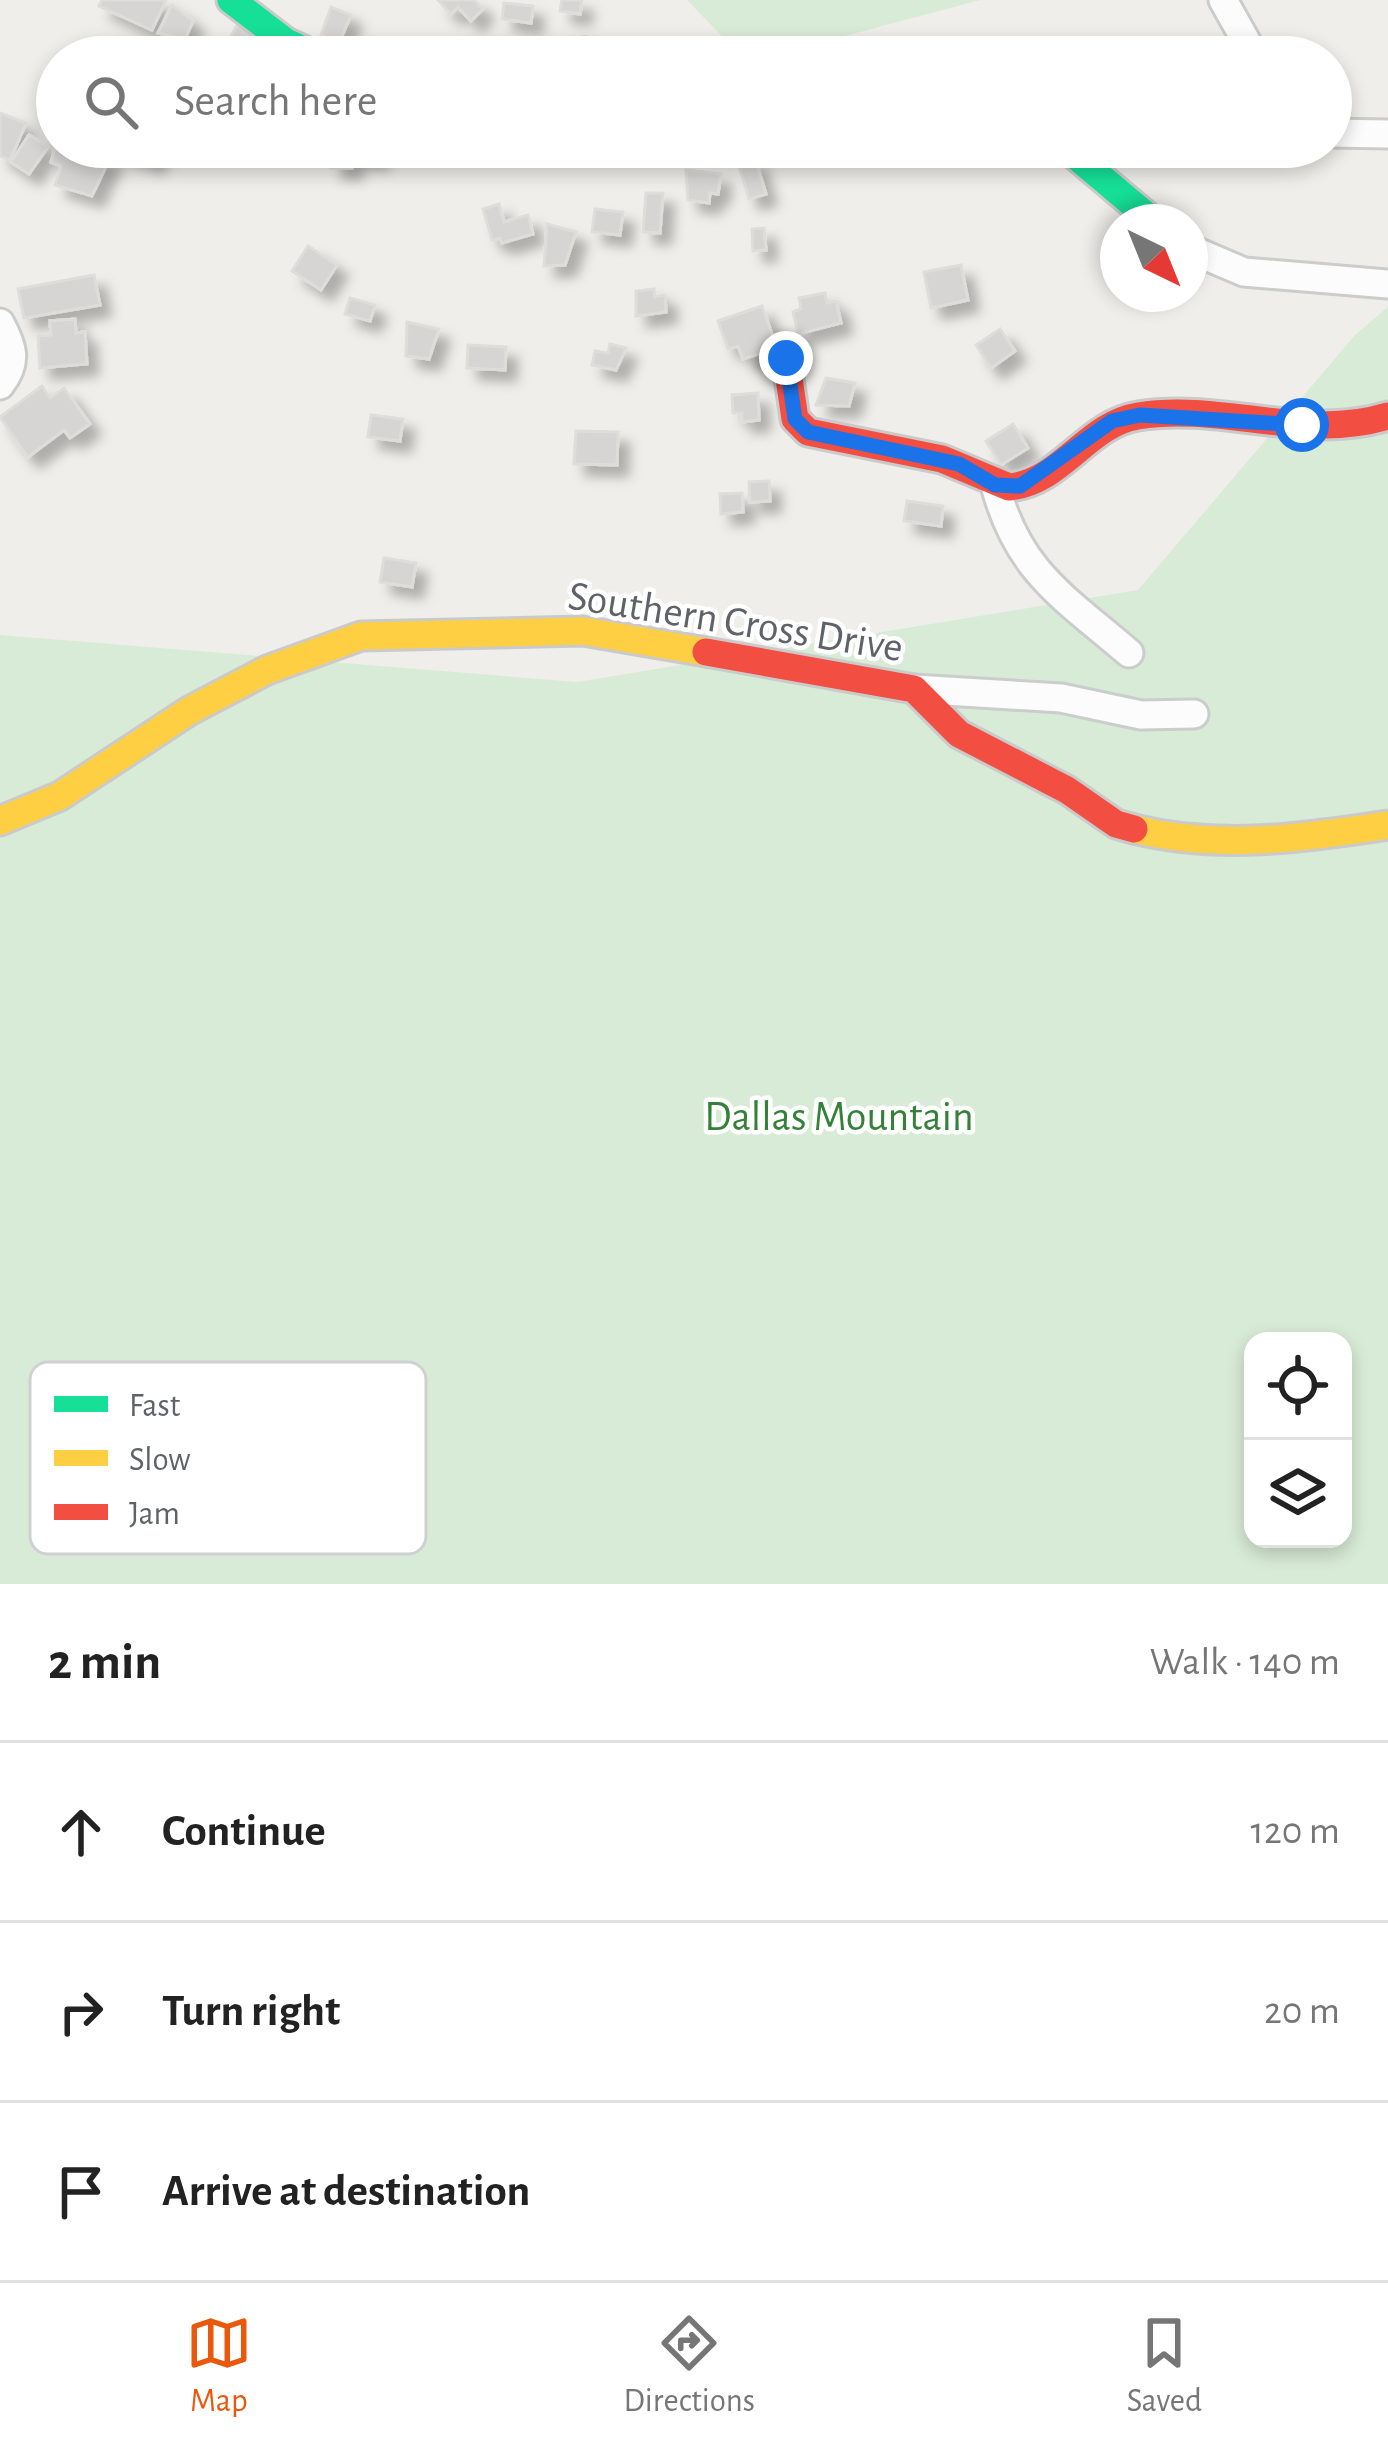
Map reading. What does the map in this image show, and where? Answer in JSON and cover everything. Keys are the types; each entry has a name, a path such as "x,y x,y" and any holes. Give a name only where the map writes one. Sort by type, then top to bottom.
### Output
{"street":[{"path":"231,0 278,36"},
{"path":"1223,0 1243,36"},
{"path":"1352,133 1388,134"},
{"path":"1090,168 1133,204"},
{"path":"1208,257 1244,272 1388,284"},
{"path":"0,323 12,346 13,366 0,385"},
{"path":"786,358 795,419 808,432 959,464 995,485 1020,486 1112,421 1140,415 1302,425 1375,422 1388,416"},
{"path":"995,485 1015,546 1044,580 1129,652"},
{"name":"Southern Cross Drive","path":"0,821 60,796 189,711 267,670 361,636 583,632 914,689 958,734 1067,790 1116,824 1182,841 1306,838 1388,825"},
{"path":"914,689 1061,698 1142,715 1194,714"}],"green space":[{"path":"687,0 980,0 845,36 722,36"},
{"name":"Dallas Mountain","path":"1388,307 1388,1584 0,1584 0,635 577,682 1138,590 1355,335"}],"building":[{"path":"102,0 166,0 152,30 99,6"},
{"path":"438,0 474,0 483,9 471,21 458,7 451,14"},
{"path":"562,0 582,0 580,14 560,11"},
{"path":"504,3 533,6 531,23 502,19"},
{"path":"172,5 193,21 186,36 158,33"},
{"path":"331,7 351,15 342,36 321,35"},
{"path":"241,18 270,34 269,36 231,36"},
{"path":"0,113 26,123 10,160 0,156"},
{"path":"29,135 36,139 36,164 29,174 11,162"},
{"path":"60,168 105,168 92,196 55,185"},
{"path":"740,168 758,168 766,194 749,199"},
{"path":"686,170 721,174 718,194 710,193 709,203 688,200"},
{"path":"646,193 663,193 660,233 643,232"},
{"path":"499,204 504,222 528,215 533,234 502,243 500,238 492,240 483,209"},
{"path":"595,209 623,212 620,235 592,232"},
{"path":"547,224 576,232 565,265 544,266"},
{"path":"764,228 766,250 753,251 752,229"},
{"path":"308,246 337,265 321,290 292,271"},
{"path":"961,265 968,300 931,308 924,272"},
{"path":"94,275 100,305 24,318 18,289"},
{"path":"654,289 655,297 665,295 666,312 636,316 636,291"},
{"path":"825,293 827,303 836,301 841,323 798,334 793,312 801,309 799,298"},
{"path":"350,298 375,305 370,321 345,314"},
{"path":"762,306 777,348 743,359 738,346 728,349 718,321"},
{"path":"75,319 76,333 85,332 87,364 40,368 38,336 51,335 50,321"},
{"path":"407,322 439,329 429,359 406,356"},
{"path":"1000,329 1015,351 991,368 976,345"},
{"path":"610,344 626,348 616,370 592,365 595,351 608,353"},
{"path":"468,345 506,347 505,370 467,368"},
{"path":"826,378 855,383 849,406 816,405"},
{"path":"42,386 50,398 64,388 90,424 70,438 64,430 28,457 0,417"},
{"path":"758,393 759,420 742,422 742,413 733,413 732,395"},
{"path":"371,415 403,419 400,441 368,437"},
{"path":"1013,424 1028,448 1001,465 986,441"},
{"path":"576,431 618,432 617,465 574,464"},
{"path":"769,481 770,501 750,502 749,482"},
{"path":"742,493 743,512 721,514 720,494"},
{"path":"907,501 943,506 941,526 904,521"},
{"path":"384,558 416,563 412,587 380,582"}],"traffic: fast":[{"path":"231,0 278,36"},
{"path":"1090,168 1133,204"}],"traffic: slow":[{"path":"0,821 60,796 189,711 267,670 361,636 583,631 706,652"},
{"path":"1134,829 1229,840 1293,838 1388,825"}],"traffic: jam":[{"path":"786,358 795,419 808,432 942,459 1009,487 1044,475 1104,430 1138,416 1201,414 1325,425 1388,416"},
{"path":"706,652 914,689 959,734 1067,790 1116,824 1134,829"}],"route":[{"path":"786,358 795,419 808,432 959,464 995,485 1020,486 1112,421 1140,415 1302,425"}]}
